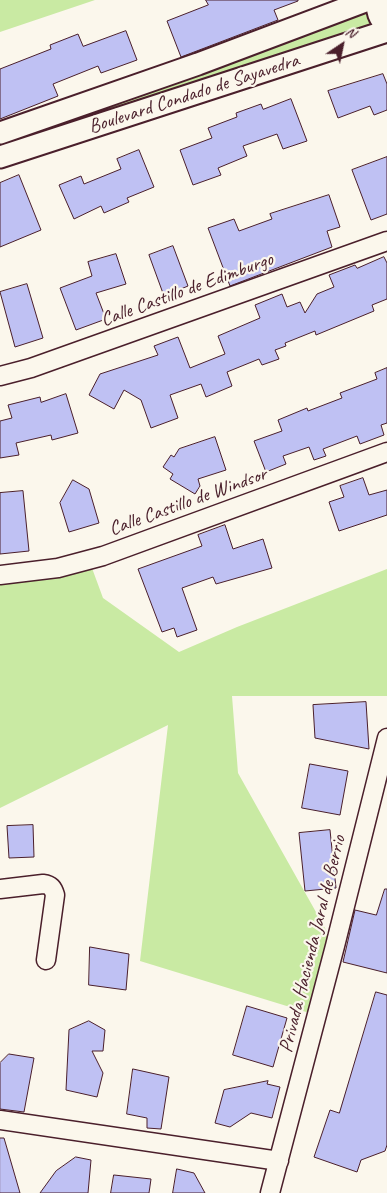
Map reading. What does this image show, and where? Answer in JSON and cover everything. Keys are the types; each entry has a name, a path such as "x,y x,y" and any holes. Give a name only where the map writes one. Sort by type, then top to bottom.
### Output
{"street":[{"name":"Boulevard Condado de Sayavedra","path":"0,133 198,64 368,0"},
{"path":"378,0 377,10 381,20 387,26"},
{"name":"Boulevard Condado de Sayavedra","path":"0,157 387,31"},
{"name":"Calle Castillo de Edimburgo","path":"0,376 32,368 387,241"},
{"name":"Calle Castillo de Windsor","path":"0,576 58,568 103,556 387,452"},
{"name":"Privada Hacienda Jaral de Berrio","path":"270,1193 387,738"},
{"path":"0,889 43,884 49,885 54,889 55,895 46,960"},
{"path":"0,1120 279,1161"}],"green space":[{"path":"0,0 95,0 0,32"},
{"path":"368,0 387,31 0,157 0,133"},
{"path":"89,560 103,598 179,652 237,627 387,569 387,696 232,696 238,773 335,946 316,1015 140,961 168,725 0,808 0,575"}],"building":[{"path":"206,0 298,1 274,10 278,20 181,57 167,21 208,5"},
{"path":"126,31 137,60 101,73 98,66 53,84 58,96 0,119 0,69 51,49 50,45 78,34 83,46"},
{"path":"383,74 387,84 387,110 374,115 370,106 338,118 328,91"},
{"path":"291,99 307,141 283,149 277,134 243,146 247,156 218,168 221,175 193,185 180,150 212,138 208,128 237,117 236,113 261,104 263,109"},
{"path":"139,150 154,187 127,198 129,202 104,213 101,206 74,219 59,185 81,176 84,184 121,169 117,159"},
{"path":"387,157 387,214 371,220 352,170"},
{"path":"19,175 41,230 0,247 0,183"},
{"path":"329,195 340,227 327,231 332,247 230,286 208,228 234,219 239,231 272,219 270,214"},
{"path":"173,246 188,286 164,296 149,255"},
{"path":"116,254 126,284 96,293 106,319 76,330 60,288 92,276 88,262"},
{"path":"384,257 387,263 387,299 372,305 374,311 316,335 315,331 285,343 286,346 275,350 279,359 262,365 259,359 227,372 232,386 206,397 201,384 170,395 178,418 151,428 141,400 124,390 114,409 89,395 100,374 158,355 154,346 178,337 190,368 225,354 218,336 260,318 255,305 282,294 287,307 300,302 305,313 317,294 334,287 329,275 355,265 357,268"},
{"path":"27,284 43,338 15,347 0,292"},
{"path":"387,368 387,423 381,425 384,435 360,444 357,436 323,449 326,456 314,460 309,447 283,456 286,464 266,472 254,441 282,431 278,420 307,408 308,411 342,398 340,393 377,379 375,373"},
{"path":"66,394 78,433 52,440 51,435 16,443 19,455 0,458 0,421 12,418 8,405 40,397 41,402"},
{"path":"215,437 226,470 198,479 200,486 195,494 170,479 173,474 163,467 171,455 174,457 179,449"},
{"path":"363,478 369,495 387,490 387,515 339,531 329,502 344,497 340,486"},
{"path":"73,480 89,489 99,523 69,532 60,503"},
{"path":"23,491 29,551 0,554 0,493"},
{"path":"225,525 233,549 263,539 272,568 216,584 213,577 182,588 197,630 177,637 174,628 162,632 138,569 202,546 198,535"},
{"path":"366,702 369,749 315,738 313,705"},
{"path":"310,764 348,771 340,815 302,808"},
{"path":"33,825 34,857 9,858 7,826"},
{"path":"330,830 336,888 305,891 299,833"},
{"path":"385,889 387,889 387,973 343,962 355,910 376,915"},
{"path":"90,947 129,954 126,990 89,985"},
{"path":"376,992 387,995 387,1145 385,1151 361,1160 357,1172 314,1157 330,1110 339,1113"},
{"path":"247,1006 287,1018 273,1067 233,1055"},
{"path":"89,1021 105,1030 103,1051 92,1051 103,1073 97,1097 66,1090 69,1030"},
{"path":"9,1054 34,1058 24,1112 0,1109 0,1063"},
{"path":"133,1069 169,1077 161,1129 147,1128 147,1118 127,1114"},
{"path":"268,1081 267,1084 280,1087 272,1118 251,1113 230,1127 215,1123 224,1090"},
{"path":"0,1138 4,1138 20,1193 0,1193"},
{"path":"76,1157 91,1160 88,1193 40,1193 56,1171"},
{"path":"177,1169 194,1173 205,1193 173,1193"},
{"path":"114,1175 151,1179 149,1193 111,1193"}]}
